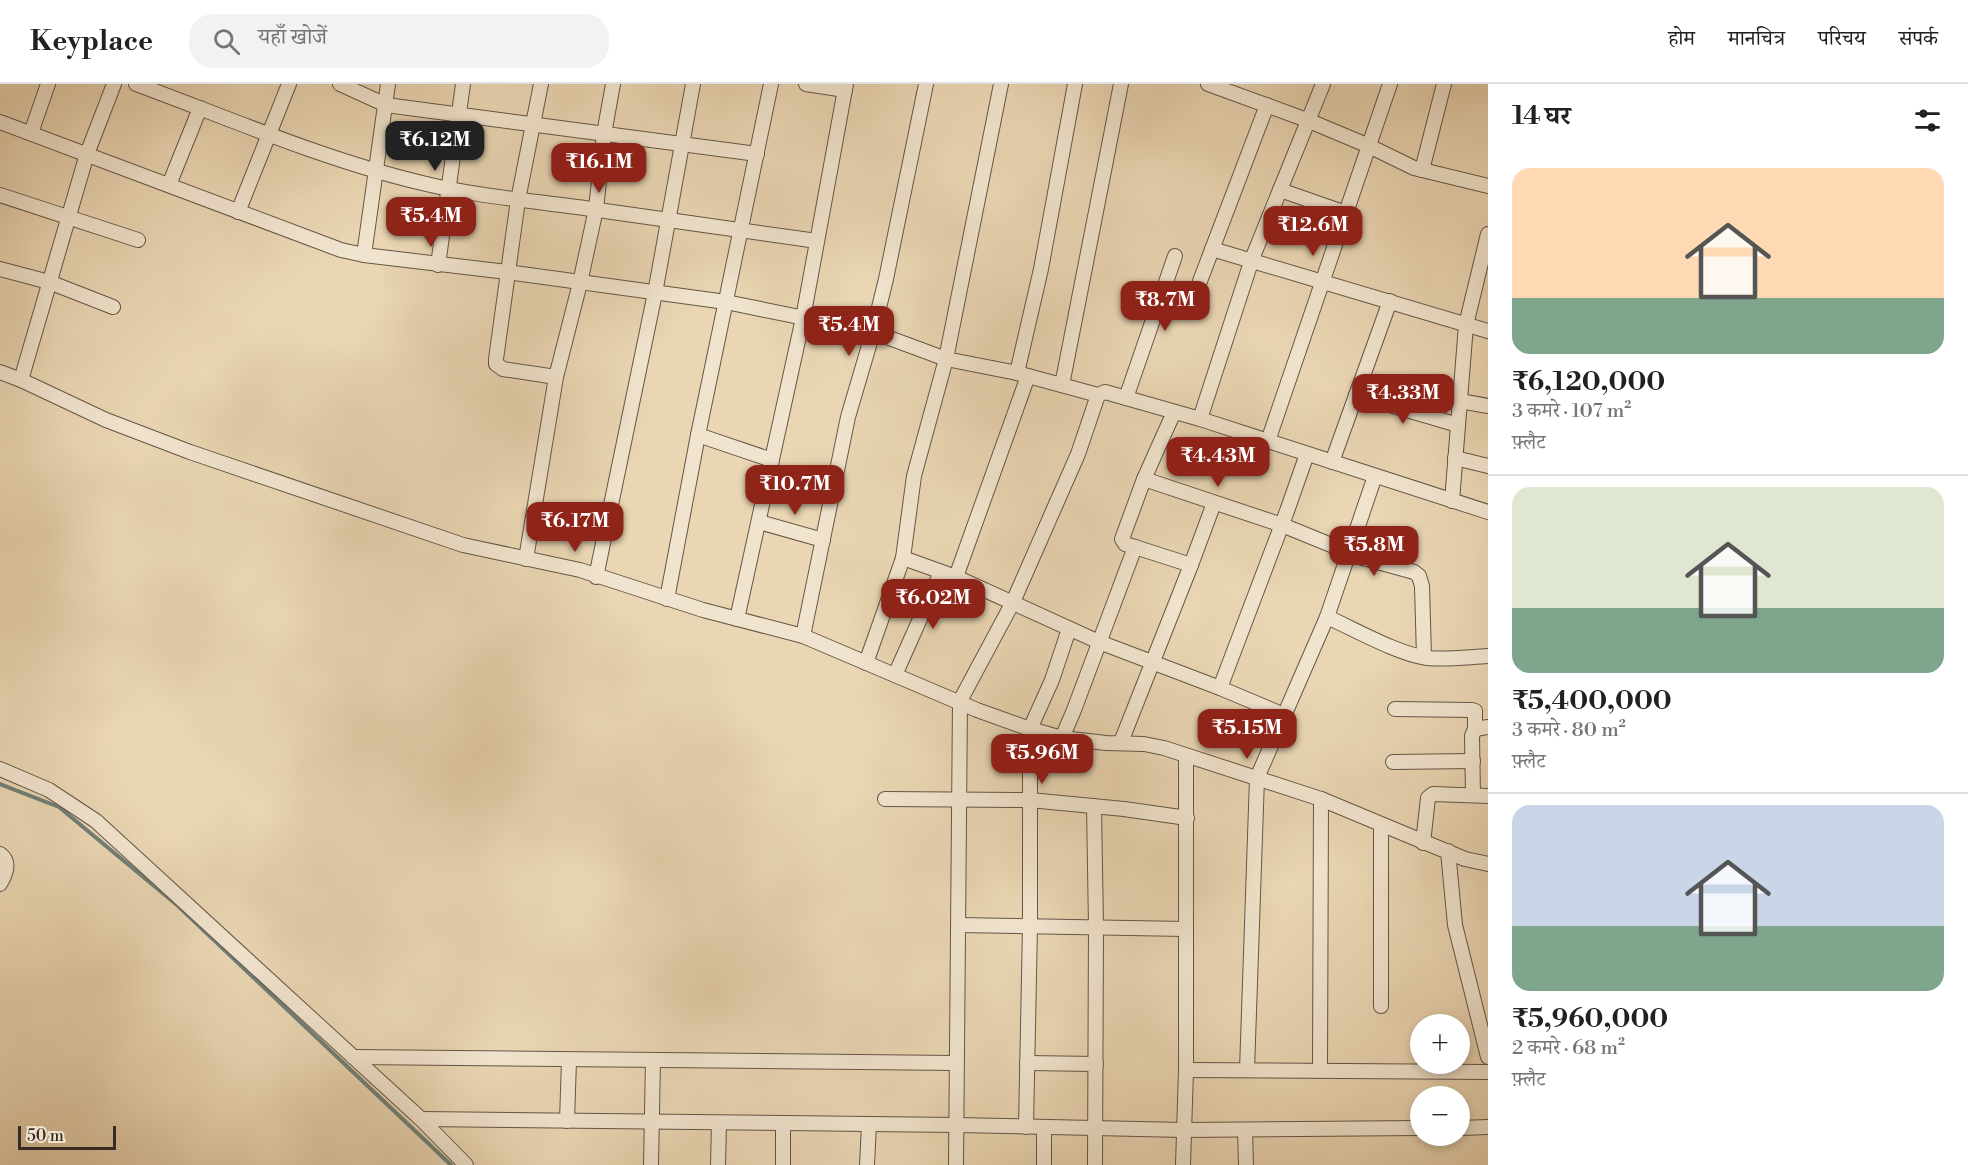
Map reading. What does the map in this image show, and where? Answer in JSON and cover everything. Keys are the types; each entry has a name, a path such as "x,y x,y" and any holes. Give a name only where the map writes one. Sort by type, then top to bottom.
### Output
{"street":[{"path":"31,133 48,84"},
{"path":"21,380 87,154 114,84"},
{"path":"136,84 376,171 448,189 817,241"},
{"path":"238,212 289,84"},
{"path":"340,84 386,105 757,154"},
{"path":"364,255 388,84"},
{"path":"438,265 463,84"},
{"path":"542,84 518,200 495,359 496,364 503,369 556,377"},
{"path":"526,559 556,377 596,209 604,134 613,84"},
{"path":"596,576 655,293 693,84"},
{"path":"667,599 698,435 771,84"},
{"path":"737,619 803,318 846,87 806,84"},
{"path":"803,636 848,417 873,332 926,84"},
{"path":"866,663 903,558 914,476 946,359 1001,84"},
{"path":"956,576 1023,375 1075,84"},
{"path":"1062,385 1120,84"},
{"path":"1208,84 1307,120 1422,170 1488,186"},
{"path":"1200,419 1252,259 1323,84"},
{"path":"1268,441 1390,84"},
{"path":"1422,170 1444,84"},
{"path":"1200,281 1267,105"},
{"path":"169,185 200,108"},
{"path":"0,122 341,250 438,265 507,272 726,302 873,332 946,359 1023,375 1098,395 1105,392 1200,419 1488,512"},
{"path":"1280,190 1346,213"},
{"path":"0,195 138,240"},
{"path":"1452,501 1466,325 1486,251 1488,234"},
{"path":"1212,249 1252,259 1488,331"},
{"path":"1126,398 1175,256"},
{"path":"0,268 49,282 113,307"},
{"path":"1332,462 1390,301"},
{"path":"0,372 106,420 190,452 463,544 580,570 667,599 803,636 977,710 1030,729 1062,738 1164,748 1321,799 1465,859 1488,864"},
{"path":"956,1165 960,701 1013,602 1078,454 1098,395"},
{"path":"1356,395 1458,425"},
{"path":"1460,401 1488,406"},
{"path":"1174,412 1144,479 1122,539 1125,544 1191,565"},
{"path":"698,435 772,460"},
{"path":"1220,688 1307,454"},
{"path":"1455,458 1488,466"},
{"path":"1246,1070 1257,778 1327,616 1375,476"},
{"path":"1144,479 1282,525 1349,553 1414,572 1419,576 1422,586 1424,657"},
{"path":"1121,742 1214,503"},
{"path":"759,522 823,540"},
{"path":"1062,738 1135,547"},
{"path":"903,558 956,576 1099,642 1284,715"},
{"path":"895,675 941,572"},
{"path":"1327,616 1401,650 1424,657 1445,659 1488,656"},
{"path":"1026,1127 1030,926 1030,729 1052,680 1069,628"},
{"path":"1395,709 1472,710 1482,728 1472,736 1473,795"},
{"path":"1183,1165 1186,1070 1186,756"},
{"path":"1393,762 1473,761"},
{"path":"0,769 49,790 96,821 421,1119 466,1165"},
{"path":"1424,843 1428,798 1433,794 1488,796"},
{"path":"885,799 1030,800 1186,818"},
{"path":"1320,1070 1321,799"},
{"path":"1094,806 1095,1165"},
{"path":"1382,825 1382,1006"},
{"path":"1448,851 1455,925 1488,1057"},
{"path":"0,854 5,857 7,865 0,884"},
{"path":"958,925 1186,929"},
{"path":"353,1057 956,1063"},
{"path":"567,1120 569,1060"},
{"path":"651,1165 653,1060"},
{"path":"1027,1063 1096,1064"},
{"path":"1186,1070 1488,1072"},
{"path":"421,1119 1183,1130 1410,1128"},
{"path":"718,1165 719,1122"},
{"path":"783,1123 783,1165"},
{"path":"867,1165 870,1124"},
{"path":"1044,1127 1044,1165"},
{"path":"1470,1128 1488,1127"},
{"path":"1245,1130 1246,1165"}],"waterway":[{"path":"0,784 59,807 177,905 451,1165"}]}
